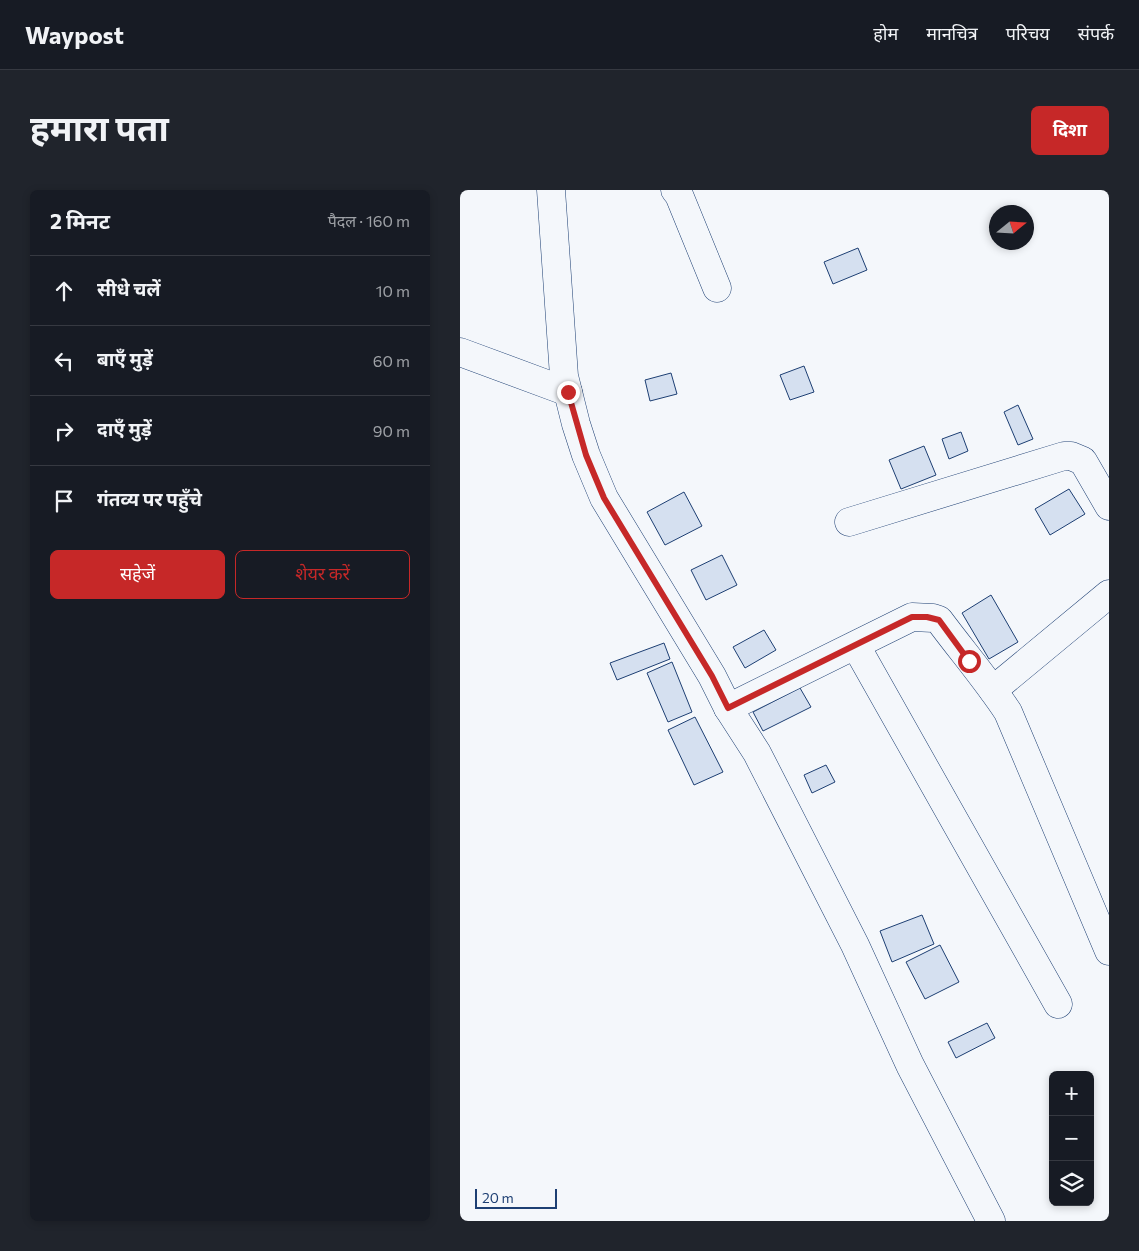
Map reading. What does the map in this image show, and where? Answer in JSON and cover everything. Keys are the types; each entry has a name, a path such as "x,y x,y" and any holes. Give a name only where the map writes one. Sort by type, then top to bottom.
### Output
{"street":[{"path":"551,190 564,376 586,455 604,498 762,762 855,945 910,1065 991,1221"},
{"path":"675,190 679,195 717,288"},
{"path":"460,352 568,392"},
{"path":"849,522 1064,456 1071,456 1083,462 1109,506"},
{"path":"993,690 1109,594"},
{"path":"728,708 912,617 920,616 939,620 1008,712 1109,951"},
{"path":"856,646 1058,1004"}],"building":[{"path":"858,248 867,270 833,284 824,262"},
{"path":"804,366 814,392 790,400 780,375"},
{"path":"671,373 677,394 650,401 645,380"},
{"path":"1018,405 1033,439 1018,445 1004,412"},
{"path":"961,432 968,451 949,459 942,439"},
{"path":"924,446 936,475 901,489 889,460"},
{"path":"1069,489 1085,514 1050,535 1035,509"},
{"path":"684,492 702,526 665,545 647,512"},
{"path":"722,555 737,585 706,600 691,570"},
{"path":"991,595 1018,642 989,659 962,613"},
{"path":"764,630 776,650 745,668 733,647"},
{"path":"664,643 670,659 617,680 610,663"},
{"path":"672,662 692,712 668,722 647,673"},
{"path":"800,688 811,707 763,731 753,712"},
{"path":"695,717 723,772 694,785 668,730"},
{"path":"826,765 835,782 812,793 804,775"},
{"path":"922,915 934,944 892,962 880,931"},
{"path":"940,945 959,982 925,999 906,962"},
{"path":"987,1023 995,1038 956,1058 948,1042"}],"route":[{"path":"568,392 586,455 604,498 712,676 728,708 878,636 912,617 920,616 939,620 969,661"}]}
